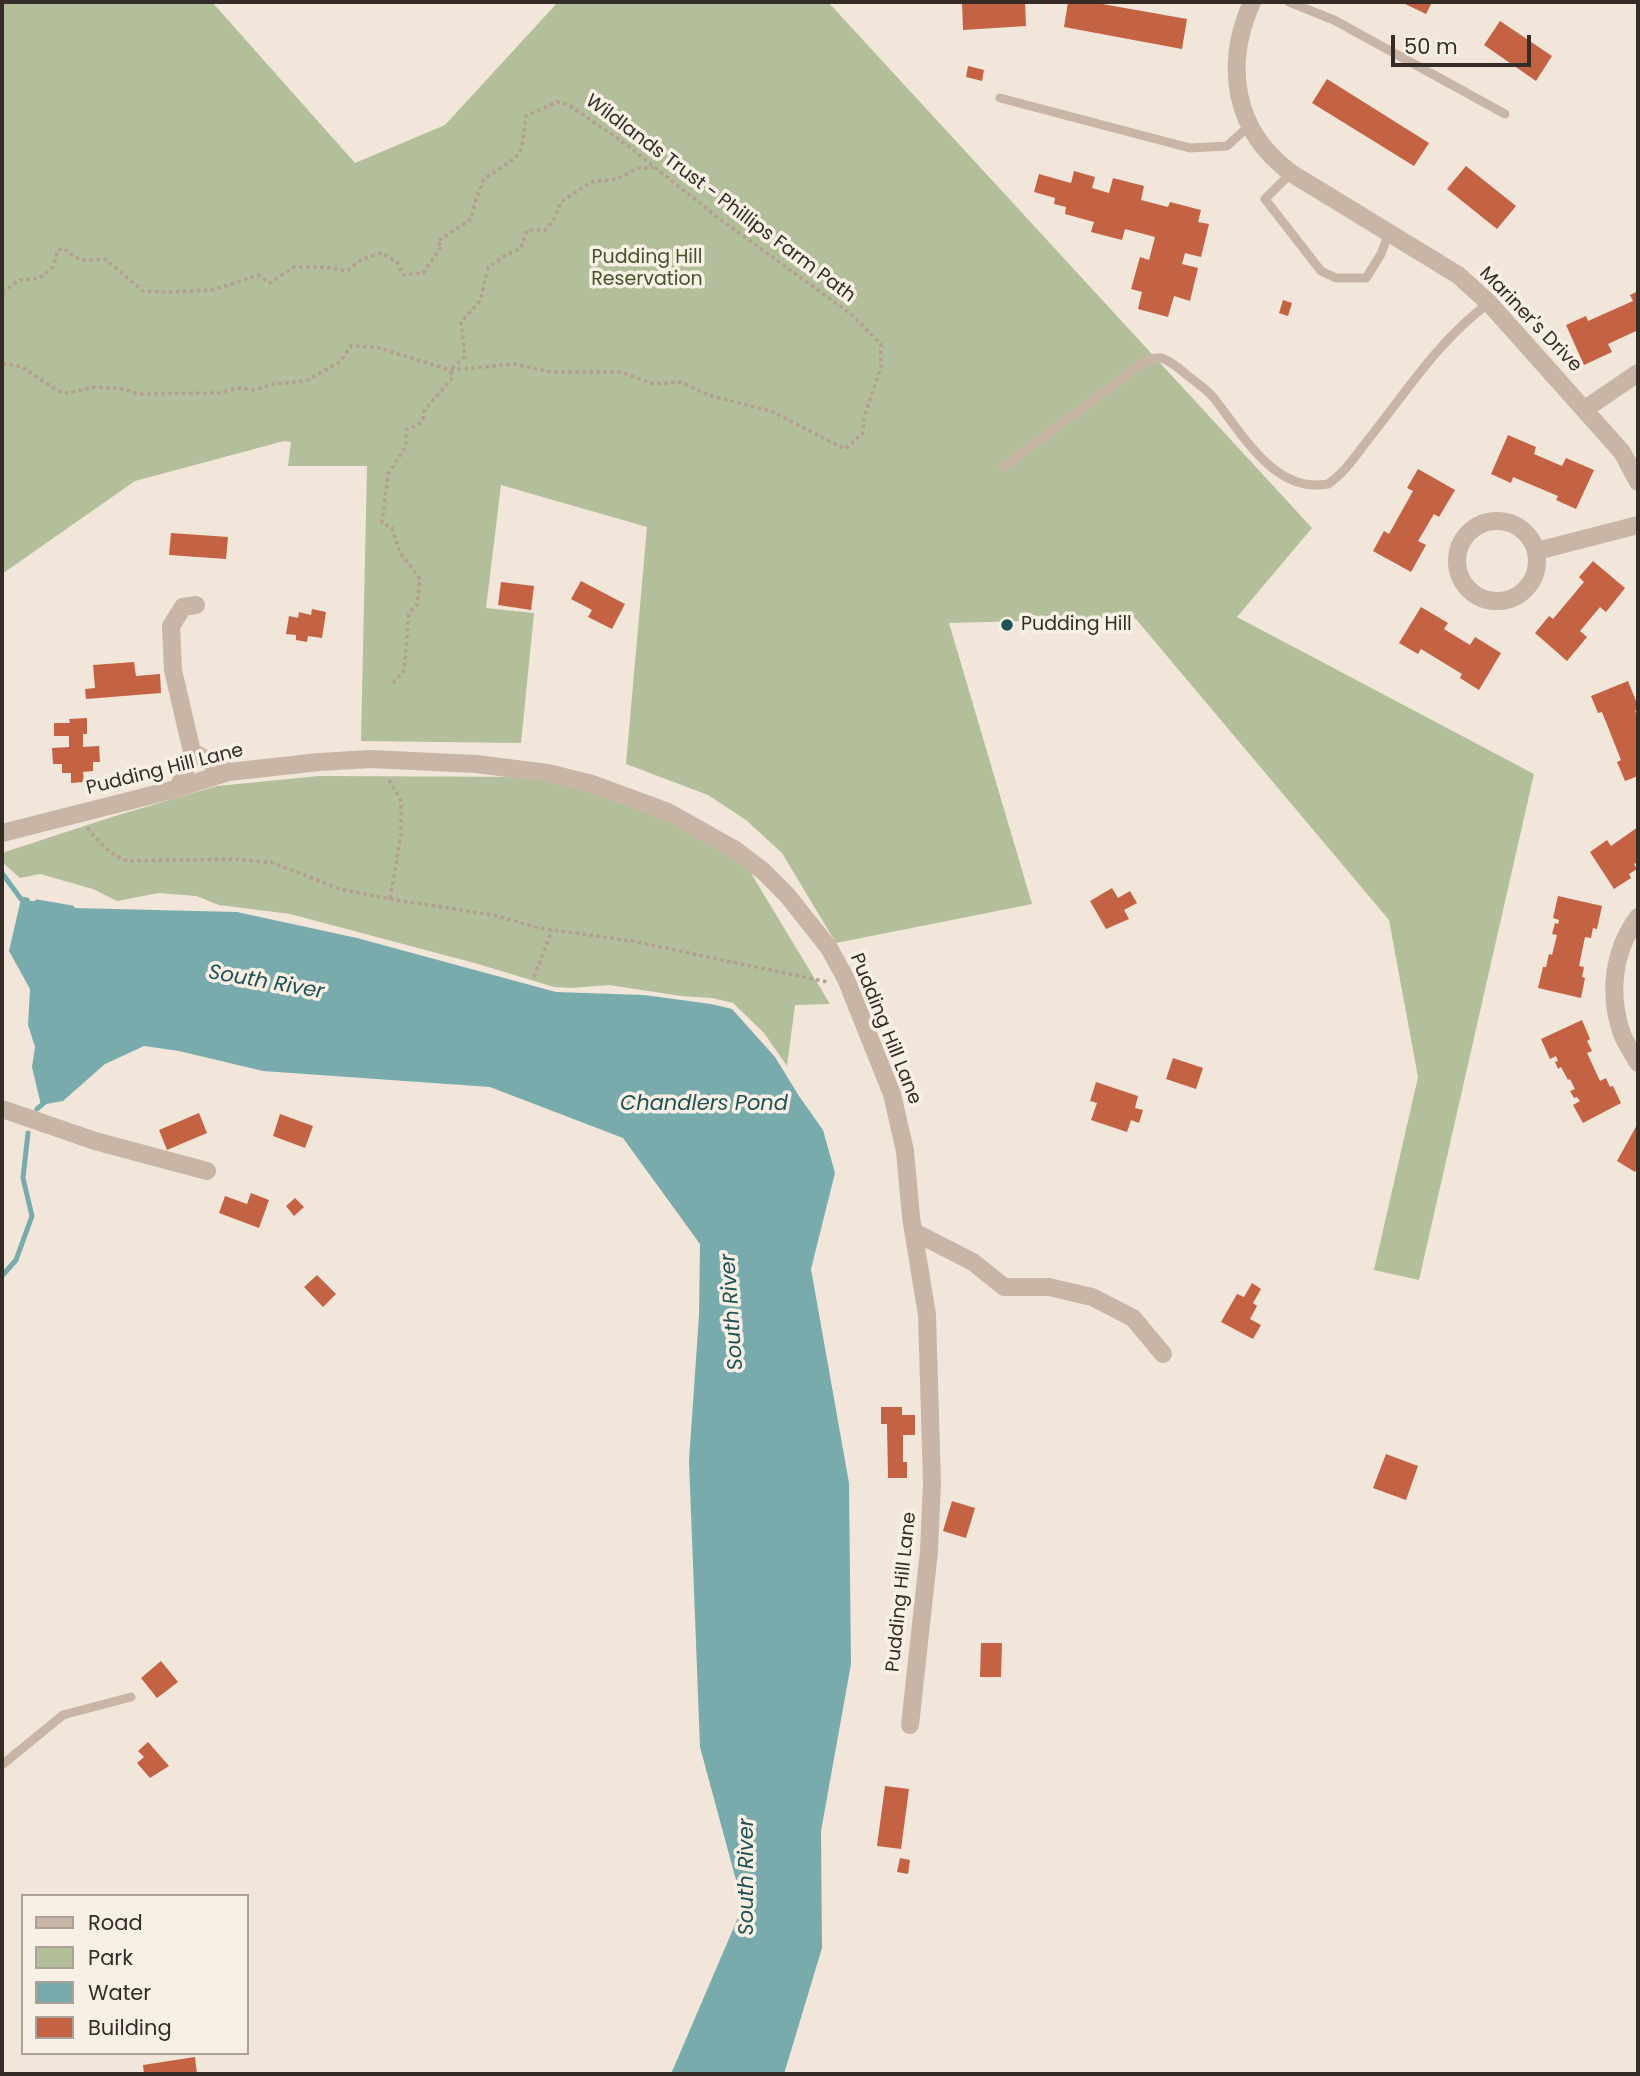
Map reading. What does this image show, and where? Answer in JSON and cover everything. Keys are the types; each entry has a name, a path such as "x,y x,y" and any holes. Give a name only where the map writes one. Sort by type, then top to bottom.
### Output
{"street":[{"name":"Mariner's Drive","path":"1252,2 1240,35 1236,58 1237,82 1241,106 1249,126 1262,146 1276,162 1291,173 1458,275 1489,303 1622,452 1638,482"},
{"path":"1584,409 1638,373"},
{"path":"1496,520 1512,523 1529,535 1537,551 1538,564 1531,585 1514,599 1493,602 1476,597 1463,584 1456,565 1460,544 1476,525 1496,520"},
{"path":"1537,551 1638,525"},
{"path":"179,787 192,752 173,670 171,626 183,607 195,605"},
{"path":"192,752 229,772"},
{"name":"Pudding Hill Lane","path":"2,833 229,772 306,763 424,760 527,770 592,784 631,796 690,823 734,849 788,895 816,930 846,979 900,1119 927,1315 932,1483 929,1551 910,1725"},
{"path":"1638,917 1615,968 1613,995 1623,1034 1638,1063"},
{"path":"3,1110 95,1141 207,1171"},
{"path":"914,1232 974,1262 1004,1287 1049,1287 1092,1297 1133,1318 1163,1354"}],"lane":[{"path":"1289,2 1334,20 1505,114"},
{"path":"1000,98 1190,148 1227,146 1249,126"},
{"path":"1291,173 1265,199 1321,271 1336,278 1366,278 1381,254 1389,233"},
{"path":"1003,467 1146,361 1161,358 1177,366 1211,394 1259,456 1275,470 1308,485 1316,487 1328,484 1346,467 1433,355 1460,326 1489,303"},
{"path":"2,1765 63,1715 131,1697"}],"path":[{"name":"Wildlands Trust - Phillips Farm Path","path":"2,292 20,280 40,278 53,267 58,250 64,248 73,257 85,261 105,259 143,291 213,290 258,275 270,283 294,267 325,267 347,271 361,260 381,253 397,262 403,275 422,274 442,247 437,242 471,219 484,179 514,159 522,148 523,123 526,116 536,114 557,102 569,105 851,314 881,344 881,368 864,417 863,433 845,449 771,411 708,395 681,382 654,384 620,372 552,373 514,364 450,370 376,347 351,346 340,362 306,381 273,384 255,390 237,388 218,393 152,394 94,387 69,393 58,391 22,367 2,363"},
{"path":"393,683 404,671 408,614 417,605 420,579 399,551 392,528 382,523 388,474 406,446 406,430 418,425 423,419 424,411 453,377 450,370 465,357 461,322 480,301 488,268 521,248 527,230 545,230 554,219 561,202 591,182 617,179 638,168 655,168"},
{"path":"387,776 401,801 401,834 390,899"},
{"path":"85,826 103,846 119,859 128,861 236,859 273,863 340,890 493,915 552,930 632,941 837,984"},
{"path":"534,977 552,930"}],"green space":[{"name":"Pudding Hill Reservation","path":"2,2 212,2 355,163 445,125 558,2 828,2 1312,528 1237,617 1534,774 1419,1280 1374,1270 1418,1077 1389,920 1135,618 949,623 1032,904 836,943 782,853 746,820 708,795 626,764 647,527 501,485 486,608 534,613 521,743 361,741 367,466 288,466 291,442 284,441 135,481 2,574"},
{"path":"319,776 534,777 608,792 685,826 746,865 830,1004 795,1005 787,1066 764,1033 733,1003 609,985 554,987 290,914 219,905 196,896 159,893 117,901 93,889 40,874 20,878 2,862 2,853 217,786"}],"water":[{"name":"Chandlers Pond","path":"21,899 73,908 237,912 357,938 556,992 644,995 732,1009 775,1057 823,1130 835,1173 811,1269 849,1483 851,1664 821,1831 822,1948 784,2074 671,2074 743,1906 700,1747 689,1461 699,1315 700,1244 623,1138 490,1087 263,1071 179,1051 144,1046 105,1064 63,1101 41,1105 32,1067 35,1047 28,1025 30,989 9,951"}],"building":[{"path":"962,2 1025,2 1026,26 963,30"},
{"path":"1068,2 1091,2 1187,19 1182,49 1064,27"},
{"path":"1401,2 1432,2 1426,14"},
{"path":"1500,21 1552,56 1536,81 1484,45"},
{"path":"968,66 984,70 982,81 966,77"},
{"path":"1327,79 1429,143 1414,166 1312,103"},
{"path":"1466,166 1516,206 1497,229 1447,189"},
{"path":"1074,171 1095,177 1092,188 1109,193 1113,178 1144,186 1141,200 1168,207 1170,202 1201,210 1198,222 1209,224 1201,257 1185,253 1182,264 1198,268 1190,301 1174,296 1168,317 1138,309 1142,292 1131,289 1140,257 1149,260 1155,237 1125,229 1122,240 1091,232 1094,222 1065,214 1066,207 1054,204 1055,198 1034,192 1039,174 1071,183"},
{"path":"1638,291 1638,336 1636,331 1608,344 1612,352 1584,365 1566,325 1586,316 1588,321 1633,301 1630,295"},
{"path":"1283,300 1292,303 1288,316 1279,313"},
{"path":"1508,435 1536,447 1534,454 1562,466 1566,458 1594,470 1576,509 1556,500 1558,496 1513,477 1511,483 1491,474"},
{"path":"1418,469 1455,490 1439,517 1434,514 1418,541 1426,545 1411,572 1373,551 1384,531 1389,534 1413,491 1407,488"},
{"path":"171,533 228,537 226,559 169,555"},
{"path":"1593,561 1625,588 1606,612 1600,607 1580,631 1587,637 1567,661 1535,633 1549,616 1553,619 1584,582 1579,577"},
{"path":"581,581 625,604 612,629 588,617 592,610 571,599"},
{"path":"501,582 534,586 531,610 498,605"},
{"path":"1421,607 1448,623 1444,629 1470,645 1475,637 1501,653 1479,690 1460,678 1462,674 1421,649 1418,654 1399,643"},
{"path":"312,609 326,612 322,638 308,636 307,642 296,640 296,635 286,634 289,616 298,618 299,612 311,615"},
{"path":"134,662 136,676 160,674 161,693 86,699 85,689 95,688 93,665"},
{"path":"1628,681 1638,706 1635,711 1638,718 1638,776 1625,781 1617,762 1621,760 1602,712 1598,713 1591,696"},
{"path":"87,718 87,734 83,734 83,747 99,746 100,762 93,762 93,771 83,772 84,782 71,783 71,773 62,773 62,764 53,764 52,748 69,747 69,736 54,736 54,723 70,723 69,719"},
{"path":"1638,827 1638,862 1634,864 1637,869 1629,874 1631,878 1614,889 1590,852 1607,840 1611,846"},
{"path":"1112,888 1118,898 1130,891 1137,903 1124,910 1129,919 1106,929 1090,901"},
{"path":"1558,896 1602,906 1597,929 1593,928 1591,938 1585,937 1579,966 1584,967 1582,977 1585,978 1581,998 1538,988 1543,967 1546,967 1549,954 1552,955 1557,935 1552,934 1555,923 1558,924 1559,920 1553,918"},
{"path":"1582,1020 1592,1051 1587,1053 1600,1081 1606,1078 1621,1103 1583,1123 1573,1105 1580,1101 1577,1097 1574,1098 1570,1091 1575,1089 1570,1079 1568,1080 1561,1067 1558,1069 1556,1056 1550,1059 1541,1039"},
{"path":"1173,1058 1203,1068 1196,1089 1166,1079"},
{"path":"1096,1082 1138,1096 1135,1108 1143,1110 1139,1123 1131,1120 1127,1132 1091,1120 1097,1103 1090,1101"},
{"path":"199,1113 207,1133 167,1150 159,1130"},
{"path":"280,1114 313,1126 305,1148 273,1136"},
{"path":"1638,1123 1638,1166 1635,1172 1617,1161"},
{"path":"251,1193 269,1200 259,1228 219,1213 225,1196 247,1204"},
{"path":"295,1198 304,1207 294,1216 286,1206"},
{"path":"317,1275 336,1294 323,1307 304,1287"},
{"path":"1252,1283 1261,1289 1253,1303 1257,1306 1250,1319 1261,1325 1253,1339 1221,1322 1237,1294 1244,1297"},
{"path":"881,1407 902,1407 902,1415 915,1415 915,1435 903,1435 903,1462 907,1462 907,1478 888,1478 887,1424 881,1424"},
{"path":"1386,1454 1418,1466 1406,1500 1373,1488"},
{"path":"952,1501 975,1508 966,1538 943,1531"},
{"path":"981,1643 1002,1643 1001,1677 980,1677"},
{"path":"161,1661 178,1682 157,1698 141,1678"},
{"path":"148,1742 169,1766 150,1778 137,1763 144,1757 138,1751"},
{"path":"885,1786 909,1789 901,1849 877,1846"},
{"path":"900,1858 910,1860 908,1874 897,1872"},
{"path":"195,2057 197,2074 144,2074 143,2065"}],"waterway":[{"name":"South River","path":"2,873 21,899 27,900"},
{"name":"South River","path":"37,902 72,908"},
{"name":"South River","path":"37,1109 46,1101"},
{"name":"South River","path":"2,1276 16,1260 32,1216 23,1178 28,1133"}],"place":[{"name":"Pudding Hill","path":"1007,625"}]}
